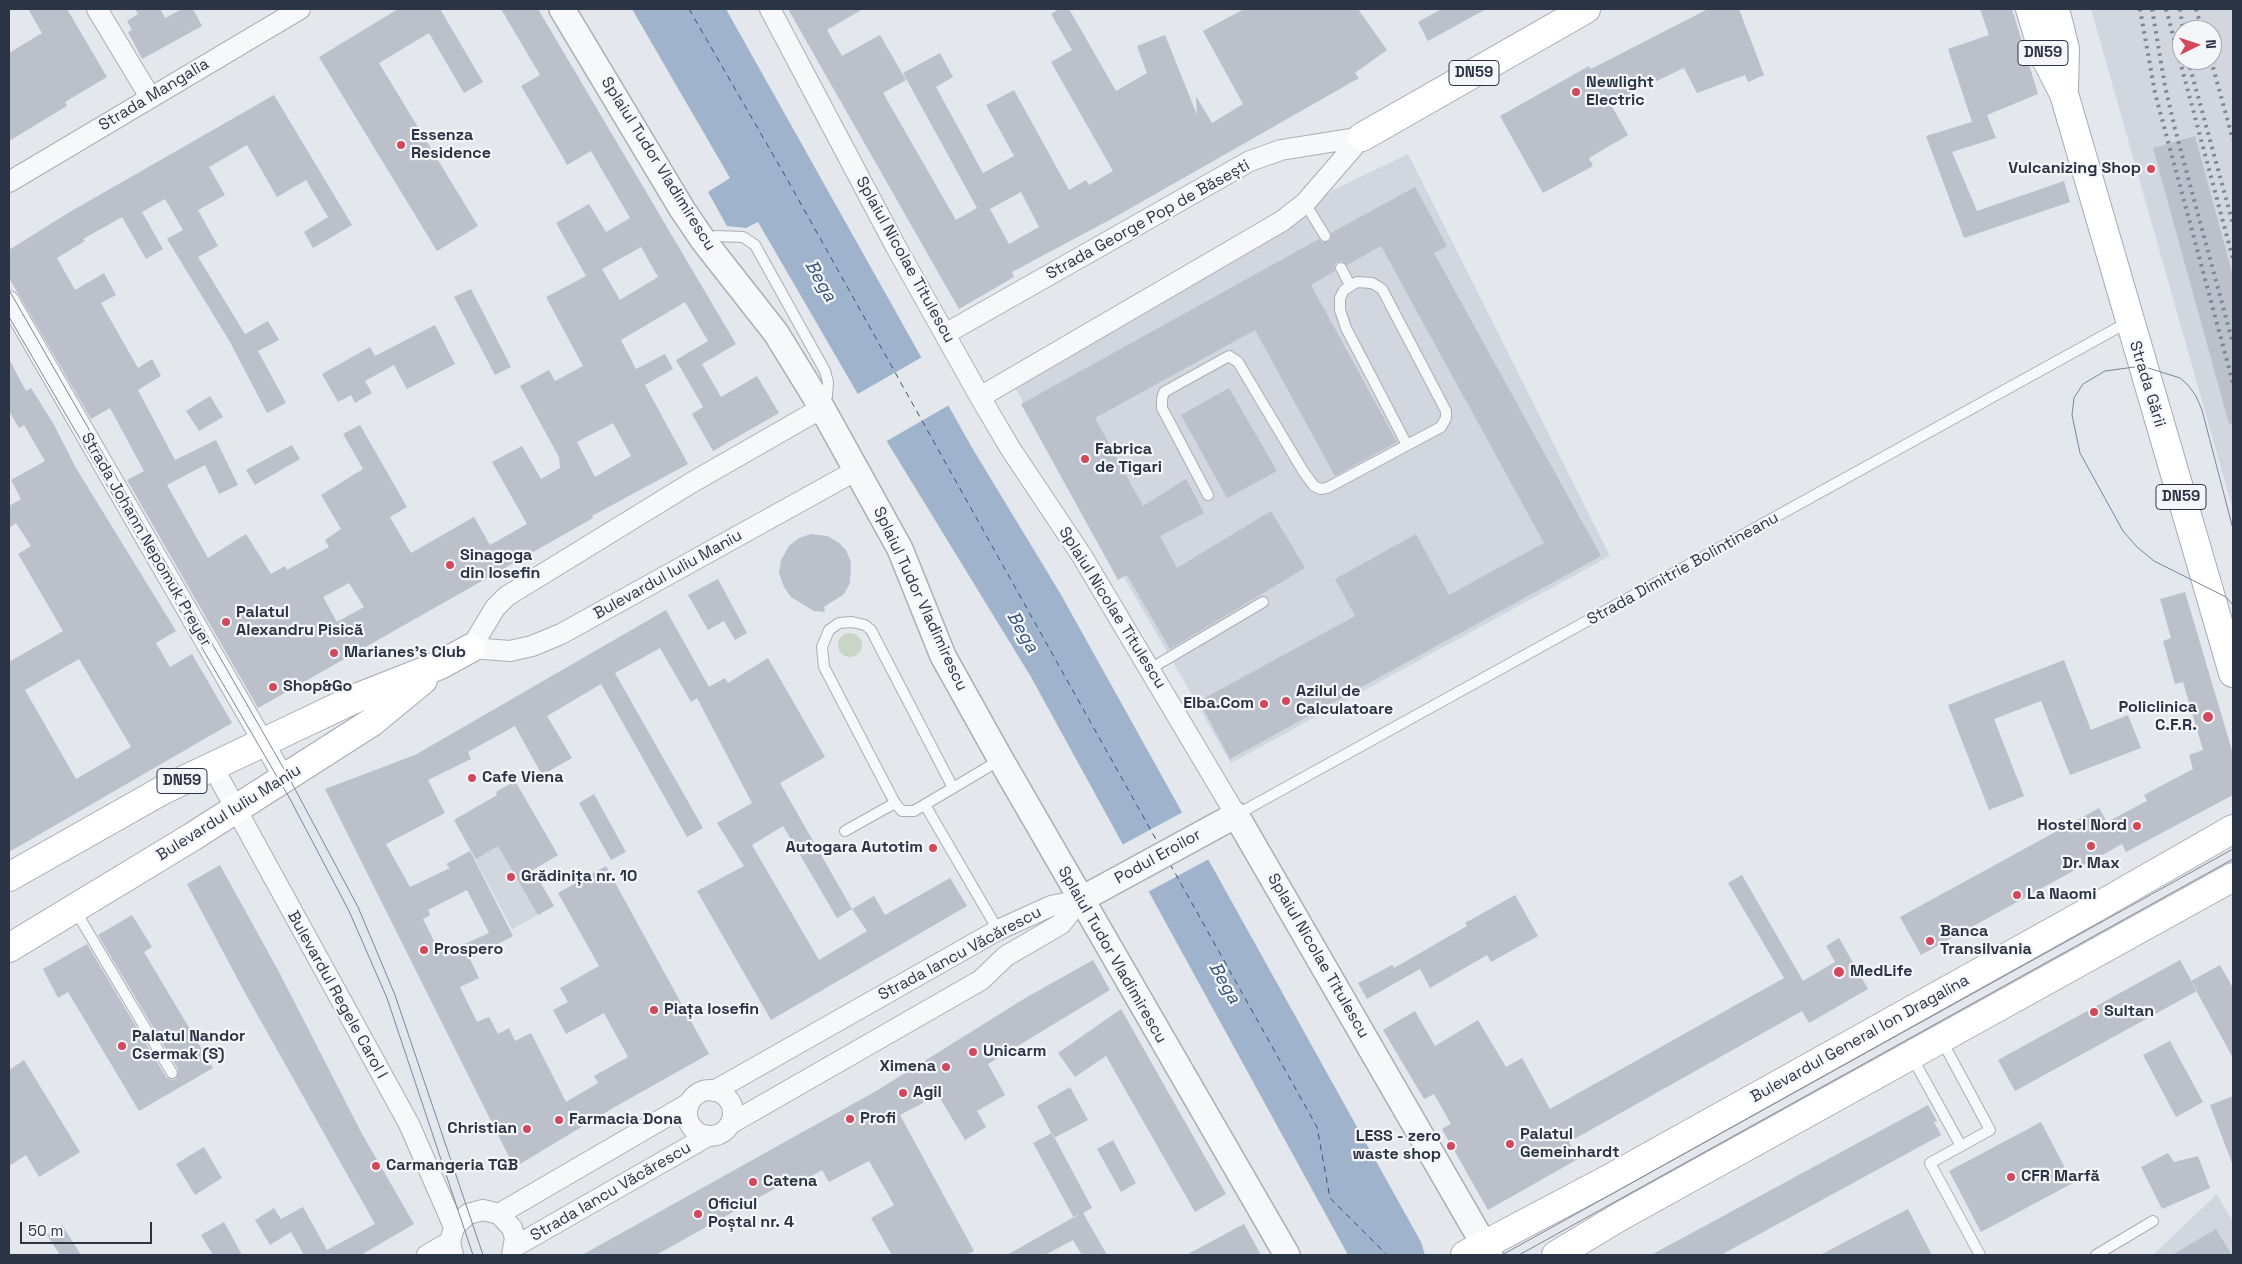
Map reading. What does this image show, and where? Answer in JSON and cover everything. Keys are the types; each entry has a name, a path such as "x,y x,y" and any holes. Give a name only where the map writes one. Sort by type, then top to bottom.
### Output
{"main road":[{"name":"Strada George Pop de Băsești","path":"1362,137 1586,9"},
{"name":"Strada Gării","path":"2030,9 2044,55 2064,94 2233,673"},
{"name":"Strada Gării","path":"2055,9 2065,49 2064,94"},
{"name":"Bulevardul Iuliu Maniu","path":"9,877 163,790 361,696 440,665 471,648"},
{"name":"Bulevardul Iuliu Maniu","path":"9,948 236,809 372,722 440,665"},
{"name":"Bulevardul General Ion Dragalina","path":"1476,1252 2095,908 2233,829"},
{"path":"1556,1255 1621,1216 1940,1038 2233,878"}],"street":[{"path":"98,9 150,97"},
{"name":"Strada Mangalia","path":"9,182 300,9"},
{"name":"Splaiul Tudor Vladimirescu","path":"562,9 703,240 776,332 822,408 900,549 944,656 1000,760 1287,1255"},
{"name":"Splaiul Nicolae Titulescu","path":"770,9 980,397 1016,456 1082,556 1150,669 1226,820 1476,1252"},
{"name":"Strada George Pop de Băsești","path":"945,334 1250,161 1281,150 1362,137"},
{"name":"Strada George Pop de Băsești","path":"980,397 1282,221 1305,203 1362,137"},
{"name":"Strada Johann Nepomuk Preyer","path":"9,302 284,778"},
{"path":"471,648 495,608 507,596 691,483 822,408"},
{"name":"Bulevardul Iuliu Maniu","path":"471,648 510,650 532,646 561,634 857,470"},
{"name":"Bulevardul Regele Carol I","path":"213,767 409,1124 453,1241"},
{"name":"Podul Eroilor","path":"1080,900 1226,820"},
{"name":"Strada Iancu Văcărescu","path":"714,1090 998,930 1051,906 1080,900"},
{"name":"Strada Iancu Văcărescu","path":"730,1124 981,980 1006,956 1061,924 1080,900"},
{"path":"498,1214 688,1104 699,1093 714,1090 722,1094 732,1107 730,1124 721,1133 708,1136 693,1129 688,1121 688,1104"},
{"name":"Strada Iancu Văcărescu","path":"513,1251 708,1136"},
{"path":"427,1255 453,1241 460,1220 476,1211 483,1210 498,1214 512,1228 513,1251"}],"lane":[{"path":"1305,203 1325,236"},
{"path":"703,240 716,236 744,238 755,245 825,371 828,382 827,396 822,408"},
{"path":"1341,268 1350,285"},
{"path":"1208,495 1162,408 1162,399 1164,392 1229,356 1238,362 1314,486 1320,489 1327,488 1441,427 1446,418 1446,411 1382,289 1372,283 1356,282 1350,285 1340,298 1340,310 1346,328 1407,445"},
{"name":"Strada Dimitrie Bolintineanu","path":"1226,820 2129,322"},
{"path":"1150,669 1263,602"},
{"path":"952,786 871,630 858,623 839,623 829,630 823,640 822,654 824,667 895,803 905,812 925,805 952,786 1000,760"},
{"path":"844,831 895,803"},
{"path":"925,805 998,930"},
{"path":"75,909 172,1073"},
{"path":"1940,1038 1990,1130 1930,1163 1980,1255"},
{"path":"1911,1055 1960,1146"},
{"path":"2096,1255 2153,1221"}],"shaded area":[{"path":"2091,9 2233,9 2233,510"},
{"path":"1408,154 1610,556 1231,763 1011,381 1333,190"},
{"name":"Grădinița nr. 10","path":"499,810 554,906 512,929 459,829"},
{"path":"2217,1194 2233,1222 2233,1255 2153,1255"}],"green space":[{"path":"850,633 859,636 862,645 859,654 850,657 841,654 838,645 841,636"}],"water":[{"name":"Bega","path":"632,9 726,9 971,446 1060,593 1421,1242 1425,1255 1348,1255 1031,677 856,391 758,222 746,228 727,226 708,192 730,178"}],"pier":[{"path":"924,356 951,404 885,442 856,395"},
{"path":"1183,812 1209,859 1146,893 1120,846"}],"building":[{"path":"28,9 67,9 107,77 65,102 67,106 9,141 9,53 42,33"},
{"path":"135,9 160,9 165,18 182,9 193,9 202,26 142,59 128,32 132,30 127,21 138,14"},
{"name":"Essenza Residence","path":"398,9 440,9 483,82 464,93 429,33 379,63 478,226 437,251 319,57"},
{"path":"501,9 538,9 736,344 702,364 721,397 757,376 779,413 713,451 692,414 703,407 676,360 708,341 685,302 621,340 636,369 665,354 673,369 645,385 688,464 592,516 593,518 258,708 127,480 144,471 110,408 91,419 9,278 9,250 68,213 274,95 352,225 313,248 304,232 328,217 306,180 277,197 247,145 209,167 225,195 198,210 218,246 198,257 245,334 268,321 279,340 258,351 286,403 267,413 230,342 167,239 183,230 165,199 142,212 163,249 146,259 122,217 83,239 85,241 57,258 75,290 104,273 116,295 101,303 138,368 152,359 161,376 138,390 175,460 216,440 238,485 219,494 205,465 167,485 208,558 246,534 271,574 285,566 287,570 329,547 325,540 341,529 321,495 363,469 343,434 360,425 407,507 390,517 411,553 474,517 490,545 527,524 492,462 522,446 541,479 560,468 559,457 520,386 549,370 555,381 583,366 546,297 586,276 556,223 589,204 606,232 630,218 591,151 567,165 521,86 540,75","holes":["641,247 658,277 620,300 602,269","613,423 631,456 595,477 577,442","349,583 364,607 337,622 323,597"]},
{"path":"788,9 863,9 827,30 842,56 880,35 906,80 883,93 956,220 977,208 903,73 940,53 953,77 936,87 983,173 1014,156 986,105 1014,90 1069,190 1086,180 1089,185 1113,171 1051,62 1072,50 1051,14 1059,9 1069,9 1116,91 1147,73 1137,46 1165,35 1197,115 1196,96 1212,123 1243,104 1203,31 1244,9 1358,9 1387,50 1355,73 1359,78 1115,217 1012,272 1014,277 959,309","holes":["1021,192 1039,227 1009,244 990,209"]},
{"path":"1442,9 1486,9 1428,41 1418,22"},
{"path":"1708,9 1739,9 1764,75 1748,82 1745,75 1697,93 1684,68 1610,103 1628,135 1589,158 1593,166 1543,193 1500,116 1589,66 1591,69"},
{"path":"1980,9 2012,9 2038,94 1987,115 1996,138 1952,152 1977,211 2064,181 2070,202 1964,238 1926,136 1972,122 1948,49 1989,35"},
{"path":"2195,136 2233,276 2233,423 2229,424 2153,148"},
{"name":"Fabrica de Tigari","path":"1415,187 1447,246 1434,253 1601,556 1230,759 1199,701 1355,616 1335,579 1416,534 1449,595 1544,543 1381,246 1347,265 1342,261 1337,262 1334,267 1335,271 1311,285 1397,442 1335,476 1255,330 1095,418 1143,506 1186,479 1204,513 1160,536 1177,568 1271,511 1305,568 1170,649 1127,575 1118,580 1021,404 1319,239 1322,242 1328,242 1331,239 1331,233"},
{"path":"471,289 511,367 495,375 454,297"},
{"path":"435,325 455,364 407,389 394,365 365,381 372,393 355,403 351,395 338,402 322,374 370,347 375,356"},
{"path":"9,359 26,391 31,388 53,423 76,468 176,631 156,643 170,667 192,654 232,723 9,852 9,662 63,631 18,554 31,546 16,523 9,528 9,506 21,499 11,480 45,461 24,425 19,428 9,411","holes":["79,659 131,747 76,779 25,690"]},
{"path":"1229,388 1277,471 1227,498 1181,415"},
{"path":"210,396 223,417 199,431 186,411"},
{"path":"292,445 300,459 255,485 246,470"},
{"path":"811,534 827,536 838,542 846,550 851,562 850,583 844,594 824,607 825,612 814,611 791,597 784,587 779,573 781,560 789,546 799,538"},
{"path":"718,579 747,633 735,640 724,621 708,630 688,595"},
{"path":"2185,592 2233,754 2233,795 2126,852 2122,844 1921,955 1900,917 2099,808 2107,822 2147,801 2144,795 2193,769 2189,755 2203,750 2183,682 2175,684 2163,641 2171,638 2160,599"},
{"path":"666,610 709,687 725,678 728,683 768,658 825,757 780,783 852,909 874,896 885,915 950,878 967,906 771,1020 697,891 744,866 717,823 752,803 697,698 691,702 660,648 615,673 703,828 687,837 601,684 547,716 572,758 542,775 515,726 468,752 471,759 428,780 445,813 386,844 410,887 450,868 446,864 470,851 513,936 470,959 479,978 460,987 477,1022 489,1017 498,1034 509,1028 515,1041 531,1033 566,1102 598,1083 594,1076 628,1057 604,1013 566,1034 553,1010 568,1002 560,988 599,966 558,893 606,866 709,1054 613,1108 520,1164 511,1161 325,789 415,755","holes":["783,826 837,918 852,909 867,931 819,960 752,845","467,890 489,933 451,950 448,944 438,949 423,919 430,915 428,910"]},
{"path":"2064,660 2091,730 2128,715 2141,748 2070,775 2041,701 1994,719 2024,796 1989,810 1948,705"},
{"path":"515,781 558,855 533,870 554,906 538,915 498,846 476,859 454,820 497,795 496,792"},
{"path":"594,794 626,852 611,860 579,803"},
{"path":"220,865 279,972 361,1132 414,1224 361,1255 304,1255 291,1232 270,1245 255,1220 274,1208 281,1219 303,1207 327,1250 375,1224 244,991 187,884"},
{"path":"1742,875 1803,981 1835,962 1826,946 1839,938 1868,989 1809,1023 1802,1011 1569,1142 1578,1159 1488,1210 1442,1129 1451,1124 1434,1094 1424,1099 1383,1030 1415,1011 1435,1046 1478,1020 1506,1067 1522,1058 1550,1109 1784,978 1728,883"},
{"path":"1515,895 1538,936 1491,962 1487,955 1430,988 1420,969 1367,999 1358,983 1392,965 1394,968 1467,926 1465,923"},
{"path":"132,915 152,947 144,952 213,1068 139,1111 68,992 58,998 43,969 87,944 166,1077 172,1080 176,1079 178,1069 98,935"},
{"path":"1093,960 1110,990 988,1064 1005,1095 977,1111 986,1127 965,1140 938,1095 900,1115 974,1251 966,1255 892,1255 871,1218 894,1205 869,1161 829,1182 822,1170 795,1185 792,1179 656,1255 582,1255 878,1090 1027,997"},
{"path":"2180,960 2197,991 2015,1091 1998,1060"},
{"path":"2220,965 2233,988 2233,1058 2191,981"},
{"path":"1121,1009 1226,1194 1195,1212 1106,1056 1075,1077 1058,1053"},
{"path":"2170,1041 2203,1102 2176,1117 2143,1055"},
{"path":"24,1060 80,1152 39,1177 26,1155 9,1166 9,1070"},
{"path":"1070,1087 1088,1120 1054,1138 1037,1106"},
{"path":"2233,1096 2233,1162 2232,1163 2210,1105"},
{"path":"1928,1105 1937,1121 1934,1122 1941,1135 1721,1255 1651,1255"},
{"name":"CFR Marfă","path":"2041,1122 2073,1183 1981,1232 1949,1171"},
{"path":"1052,1133 1092,1208 1083,1213 1107,1255 1082,1255 1073,1240 1045,1255 1007,1255 1074,1217 1033,1143"},
{"path":"1113,1140 1136,1183 1121,1192 1097,1149"},
{"path":"204,1147 222,1178 195,1195 176,1164"},
{"path":"2168,1153 2174,1162 2198,1156 2210,1188 2162,1209 2141,1167"},
{"path":"1908,1209 1932,1255 1820,1255"},
{"path":"224,1222 242,1255 213,1255 201,1235"},
{"path":"1244,1224 1261,1255 1186,1255"},
{"path":"62,1225 81,1255 60,1255 47,1235"},
{"path":"2216,1229 2232,1255 2172,1255"}],"ferry route":[{"path":"689,9 787,179 1158,843"},
{"path":"1170,864 1317,1127 1330,1198 1387,1255"}],"tram line":[{"path":"9,290 288,776 358,907 395,995 483,1255"},
{"path":"9,317 290,799 349,911 387,998 473,1255"},
{"path":"2233,529 2202,410 2196,396 2188,385 2180,378 2142,366 2105,371 2083,384 2074,398 2072,415 2080,453 2123,531 2137,547 2154,561 2226,597 2233,605"},
{"path":"1502,1255 2233,849"},
{"path":"1519,1255 2233,859"}],"railway":[{"path":"2140,9 2155,93 2233,383"},
{"path":"2152,9 2165,86 2175,129 2233,344"},
{"path":"2166,9 2233,259"},
{"path":"2180,9 2182,20"},
{"path":"2196,9 2199,20"},
{"path":"2191,70 2233,224"},
{"path":"2214,70 2233,140"}],"place":[{"name":"Newlight Electric","path":"1576,92"},
{"name":"Essenza Residence","path":"401,145"},
{"name":"Vulcanizing Shop","path":"2151,169"},
{"name":"Fabrica de Tigari","path":"1085,459"},
{"name":"Sinagoga din Iosefin","path":"450,565"},
{"name":"Palatul Alexandru Pisică","path":"226,622"},
{"name":"Marianes's Club","path":"334,653"},
{"name":"Shop&Go","path":"273,687"},
{"name":"Azilul de Calculatoare","path":"1286,701"},
{"name":"Elba.Com","path":"1264,704"},
{"name":"Policlinica C.F.R.","path":"2208,717"},
{"name":"Cafe Viena","path":"472,778"},
{"name":"Hostel Nord","path":"2137,826"},
{"name":"Dr. Max","path":"2091,846"},
{"name":"Autogara Autotim","path":"933,848"},
{"name":"Grădinița nr. 10","path":"511,877"},
{"name":"La Naomi","path":"2017,895"},
{"name":"Banca Transilvania","path":"1930,941"},
{"name":"Prospero","path":"424,950"},
{"name":"MedLife","path":"1839,972"},
{"name":"Piața Iosefin","path":"654,1010"},
{"name":"Sultan","path":"2094,1012"},
{"name":"Palatul Nandor Csermak (S)","path":"122,1046"},
{"name":"Unicarm","path":"973,1052"},
{"name":"Ximena","path":"946,1067"},
{"name":"Agil","path":"903,1093"},
{"name":"Profi","path":"850,1119"},
{"name":"Farmacia Dona","path":"559,1120"},
{"name":"Christian","path":"527,1129"},
{"name":"Palatul Gemeinhardt","path":"1510,1144"},
{"name":"LESS - zero waste shop","path":"1451,1146"},
{"name":"Carmangeria TGB","path":"376,1166"},
{"name":"CFR Marfă","path":"2011,1177"},
{"name":"Catena","path":"753,1182"},
{"name":"Oficiul Poștal nr. 4","path":"698,1214"}]}
